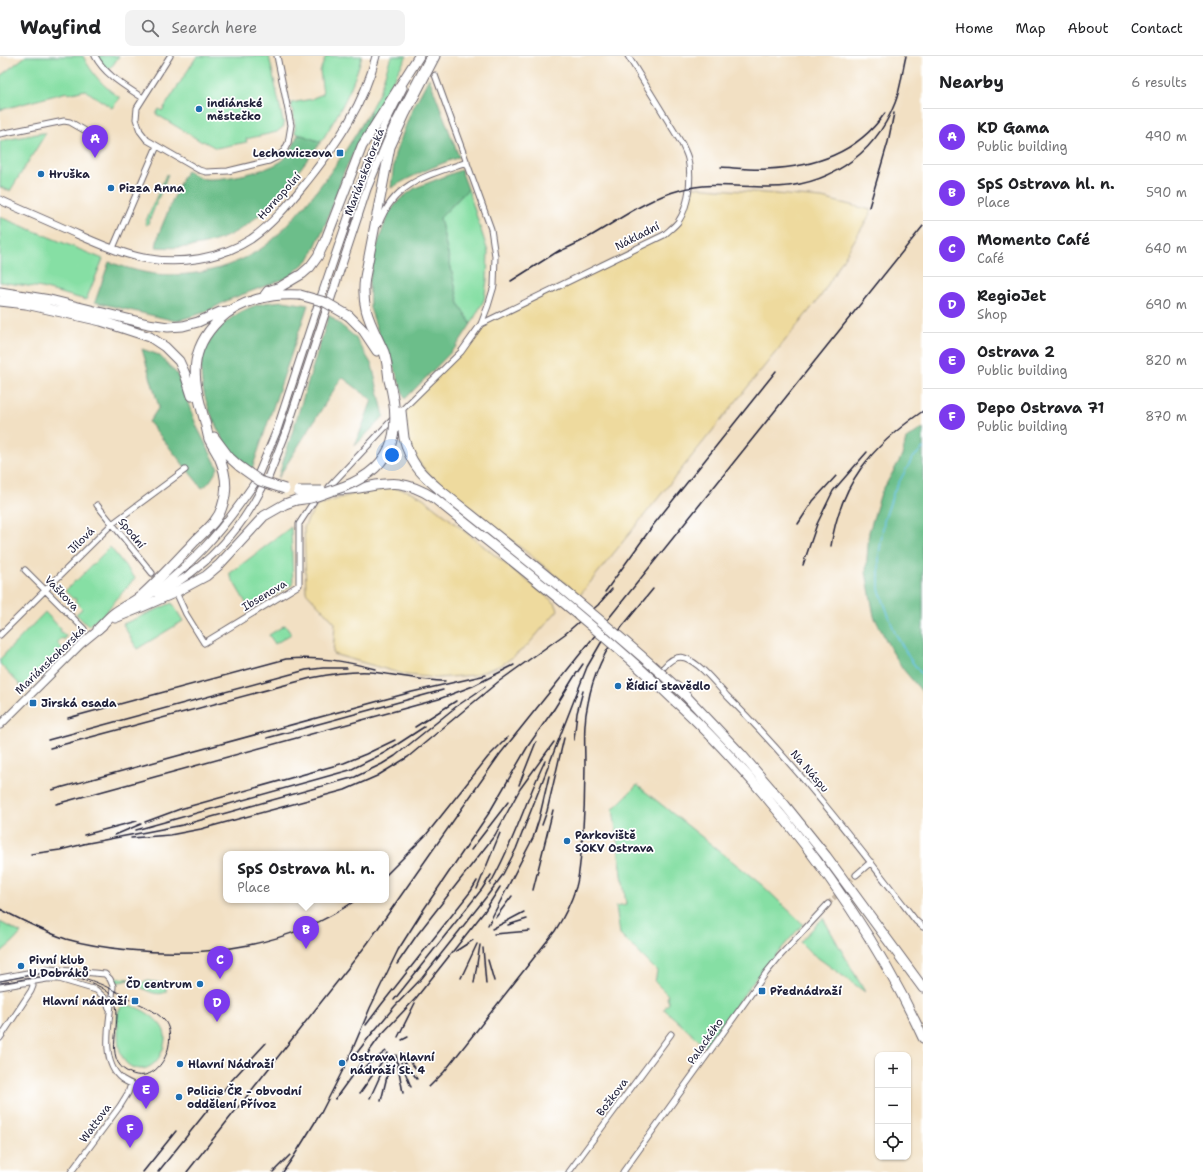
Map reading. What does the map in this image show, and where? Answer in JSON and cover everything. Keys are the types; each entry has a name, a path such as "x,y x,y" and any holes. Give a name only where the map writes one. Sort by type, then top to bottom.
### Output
{"highway":[{"path":"0,292 28,295 148,324 168,327 183,326 198,322 220,312 234,309 267,295 292,281 310,267 318,256 362,146 419,56"},
{"path":"117,617 137,610 206,576 219,566 264,516 297,496 350,485 365,476 379,464 388,450 396,423 395,405 384,354 369,318 364,300 365,277 390,147 435,56"},
{"path":"267,295 300,295 325,302 349,316 363,330 374,345 400,405 402,427 407,448 412,460 420,471 440,490 618,635 684,694 741,754 785,805 826,856 923,988"},
{"path":"0,301 26,304 62,312 150,336 160,342 174,355 186,374 197,411 229,457 260,481 285,489 297,496"},
{"path":"98,629 112,615 139,597 154,584 218,517 222,509 225,498 225,478 219,458 209,439 194,376 200,349 208,332 218,321 234,309"},
{"path":"331,488 353,490 368,485 396,483 410,485 423,491 434,498 560,599 638,666 712,737 752,780 798,836 852,909 907,1004 923,1038"}],"main road":[{"name":"Hornopolní","path":"0,200 113,248 144,258 175,261 204,258 224,253 252,238 268,225 312,174 352,118 371,74 376,56"},
{"name":"Mariánskohorská","path":"321,297 351,209 383,128 419,56"},
{"name":"Mariánskohorská","path":"330,301 368,189 393,128 430,56"},
{"path":"258,475 277,430 318,305"},
{"path":"267,480 286,432 327,308"},
{"name":"Mariánskohorská","path":"0,725 98,629 168,582 205,548 254,484"},
{"name":"Mariánskohorská","path":"117,617 167,589 212,556 244,519 262,488"}],"street":[{"path":"95,56 105,71 143,98"},
{"path":"170,56 137,108 136,119 144,136 157,146 199,170 206,172 228,171 269,161 284,151 288,143 291,124 277,56"},
{"name":"Nákladní","path":"481,324 664,235 677,223 686,202 689,190 688,158 682,144 628,56"},
{"name":"Nákladní","path":"403,409 461,352 481,324 494,286 495,256 491,229 436,75"},
{"path":"0,134 64,121 70,122 84,130"},
{"path":"113,248 157,146"},
{"path":"372,242 382,216 398,192 411,183 431,174 467,162"},
{"path":"331,488 392,420"},
{"name":"Jílová","path":"0,635 112,524 185,470"},
{"name":"Ibsenova","path":"176,592 186,614 204,643 299,585 299,524 314,501"},
{"name":"Spodní","path":"97,505 152,573"},
{"name":"Vaškova","path":"25,570 84,630"},
{"name":"Na Náspu","path":"664,667 669,660 684,657 694,663 702,671 783,755 834,815 916,921 923,927"},
{"path":"856,874 870,862"},
{"name":"Palackého","path":"623,1172 761,980 779,957 828,904"},
{"path":"0,978 49,969 105,974 110,979 113,986 108,1051 111,1065 119,1076 131,1084 153,1094"},
{"path":"0,986 47,979 59,979 96,990 106,998 110,1010"},
{"path":"0,1038 30,993 32,981"},
{"name":"Božkova","path":"568,1172 671,1034"},
{"name":"Wattova","path":"71,1172 120,1106 128,1093 131,1084"}],"green space":[{"path":"26,56 83,56 90,69 99,80 120,98 112,108 85,90 68,94 67,92 0,110 0,76"},
{"path":"95,56 119,56 113,65 105,71"},
{"path":"197,56 269,56 284,126 277,132 246,139 247,142 216,148 203,141 202,142 156,114 159,109 162,111"},
{"path":"326,56 362,56 345,100 321,142 295,133 291,103 312,99 323,94 320,71"},
{"path":"391,56 407,56 370,120 370,110 379,93"},
{"path":"429,78 459,157 424,171 391,188 395,154 411,112"},
{"path":"370,110 370,120 344,172 326,223 310,258 289,277 228,300 206,312 176,321 95,302 109,262 155,274 169,275 198,273 227,266 253,254 265,246 286,227 332,171"},
{"path":"46,133 10,191 0,187 0,141"},
{"path":"302,135 321,142 271,204 253,220 234,233 212,242 186,247 156,247 159,233 182,178 187,171 198,177 214,179 246,174 268,168 283,160 292,149 297,136"},
{"path":"461,170 468,189 440,218 459,304 471,324 456,347 405,399 395,370 382,344 370,308 369,282 376,249 388,214 399,200 415,188"},
{"path":"168,174 148,224 146,225 145,223 166,175"},
{"path":"468,189 488,252 487,280 484,300 471,324 459,304 440,218"},
{"path":"0,217 103,259 86,300 42,288 0,282"},
{"path":"283,301 308,305 252,469 238,460 231,451 224,441 208,408 201,374 202,360 210,340 225,323 244,310 265,303"},
{"path":"329,315 355,337 372,365 384,416 355,446 372,400 342,377 278,478"},
{"path":"142,349 159,355 177,374 197,427 218,468 209,482 202,488 149,422 159,407"},
{"path":"923,428 923,693 903,669 890,648 874,616 866,572 869,532 881,493 902,456 906,439"},
{"path":"291,527 293,584 250,610 229,574"},
{"path":"110,547 135,578 103,615 88,626 76,614 82,609 79,606 80,605 75,601 75,598 73,599 65,591"},
{"path":"172,603 183,621 137,649 123,624"},
{"path":"45,612 61,629 60,631 66,636 64,640 62,638 57,643 64,650 25,690 0,664 0,659"},
{"path":"285,625 291,634 275,644 269,635"},
{"path":"637,785 762,885 803,924 755,979 706,1047 664,1009 669,1003 667,998 668,995 655,982 657,971 620,934 616,906 626,904 613,809"},
{"path":"823,918 865,992 810,952 800,942"},
{"path":"0,922 21,933 0,953"},
{"path":"112,978 129,980 115,983"},
{"path":"148,981 163,983 166,986 166,992 159,994 147,991 137,985"},
{"path":"123,1005 128,1005 142,1010 155,1019 160,1024 165,1035 165,1041 161,1054 153,1064 147,1068 141,1069 132,1067 126,1063 121,1055 117,1019 119,1010"}],"sand":[{"path":"695,187 822,198 871,210 869,216 821,296 580,595 423,468 413,453 410,445 403,409 461,352 481,324 664,235 677,223 689,188"},
{"path":"375,488 394,488 405,490 417,494 423,498 555,603 558,610 526,647 502,665 474,675 437,678 406,675 333,654 335,623 306,592 304,528 317,506"}],"waterway":[{"path":"923,448 912,459 894,491 884,521 879,555 879,589 895,633 910,659 923,676"}],"tunnel":[{"path":"828,904 856,875"}],"tram line":[{"path":"0,981 36,974 59,973 90,980 109,988 152,1010 164,1020 168,1028 170,1038 164,1059 158,1068 149,1074 139,1075 128,1072 120,1066 116,1058 115,1049 117,1020 115,1002 111,995 96,985 86,981 56,976 36,977 0,983"}],"railway":[{"path":"556,253 585,239 644,204 680,190 702,186 788,186 809,182 845,166 861,154 886,122 897,97 906,56"},
{"path":"721,167 750,169 785,168 818,161 848,148 862,138 874,127 885,113"},
{"path":"869,207 888,142 894,113"},
{"path":"187,1172 367,944 500,754 923,226"},
{"path":"511,281 560,250"},
{"path":"605,592 654,524 776,371"},
{"path":"831,546 842,503 861,468 888,438 923,411"},
{"path":"803,565 817,524 833,491 867,452"},
{"path":"798,524 813,501 836,476"},
{"path":"131,838 170,835 201,829 345,790 377,776 408,757 498,682 565,634 598,605 612,589"},
{"path":"621,628 653,589"},
{"path":"429,1087 444,1072 555,931 570,904 577,882 582,845 585,796 586,711 597,671 606,651 624,624"},
{"path":"370,1036 395,1006 422,978 502,876 516,849 587,667 605,636"},
{"path":"68,718 286,659 309,658 331,660 375,669"},
{"path":"551,714 583,664"},
{"path":"56,804 439,699 473,686 514,665"},
{"path":"48,740 306,670 347,668"},
{"path":"50,748 326,675 348,672 370,672 426,680 445,681"},
{"path":"52,790 412,692 486,675"},
{"path":"83,844 183,825 355,777 395,756 457,706 485,687"},
{"path":"267,738 443,690"},
{"path":"574,740 577,713 583,691"},
{"path":"415,727 456,701"},
{"path":"283,1172 322,1111 348,1060 370,1008 398,950 489,813 528,746 554,709"},
{"path":"136,830 350,770 384,753 424,727"},
{"path":"389,872 426,835 488,757 508,737"},
{"path":"542,825 547,811 564,738"},
{"path":"145,822 180,809 344,763 395,740"},
{"path":"519,785 536,742"},
{"path":"397,964 417,935 495,835 520,789 554,742"},
{"path":"490,884 512,839 545,761"},
{"path":"488,925 533,838 549,776"},
{"path":"471,850 508,802"},
{"path":"533,890 553,810"},
{"path":"84,835 137,821"},
{"path":"115,835 141,824"},
{"path":"477,889 500,833"},
{"path":"31,854 60,850 88,843"},
{"path":"394,1000 482,889 491,875"},
{"path":"366,1025 471,891 477,881"},
{"path":"335,1099 381,1035 416,998 484,912 500,887"},
{"path":"496,917 512,896"},
{"path":"0,909 49,932 66,939 82,943 129,950 188,952 218,950 276,938 331,916 351,903"},
{"path":"492,929 524,912"},
{"path":"508,925 527,919"},
{"path":"494,934 530,931"},
{"path":"456,951 473,940"},
{"path":"461,978 477,944"},
{"path":"474,983 480,945"},
{"path":"483,948 486,984"},
{"path":"488,960 494,981"},
{"path":"398,1037 415,1003"},
{"path":"356,1054 373,1032"},
{"path":"402,1040 408,1037"},
{"path":"158,1172 231,1081 266,1043"},
{"path":"357,1073 386,1051"},
{"path":"401,1052 421,1074"},
{"path":"360,1093 388,1053"},
{"path":"396,1055 403,1093"},
{"path":"404,1061 417,1079"},
{"path":"401,1062 411,1087"},
{"path":"370,1098 386,1063"},
{"path":"381,1101 390,1064"},
{"path":"143,1172 176,1131"},
{"path":"273,1172 290,1155"}],"place":[{"name":"indiánské městečko","path":"199,109"},
{"name":"Lechowiczova","path":"340,153"},
{"name":"KD Gama","path":"95,158"},
{"name":"Hruška","path":"41,174"},
{"name":"Pizza Anna","path":"111,188"},
{"name":"Řídicí stavědlo","path":"618,686"},
{"name":"Jirská osada","path":"33,703"},
{"name":"Parkoviště SOKV Ostrava","path":"567,841"},
{"name":"SpS Ostrava hl. n.","path":"306,949"},
{"name":"Pivní klub U Dobráků","path":"21,966"},
{"name":"Momento Café","path":"220,979"},
{"name":"ČD centrum","path":"200,984"},
{"name":"Přednádraží","path":"762,991"},
{"name":"Hlavní nádraží","path":"135,1001"},
{"name":"RegioJet","path":"217,1022"},
{"name":"Ostrava hlavní nádraží St. 4","path":"342,1063"},
{"name":"Hlavní Nádraží","path":"180,1064"},
{"name":"Policie ČR - obvodní oddělení Přívoz","path":"179,1097"},
{"name":"Ostrava 2","path":"146,1109"},
{"name":"Depo Ostrava 71","path":"130,1148"}]}
